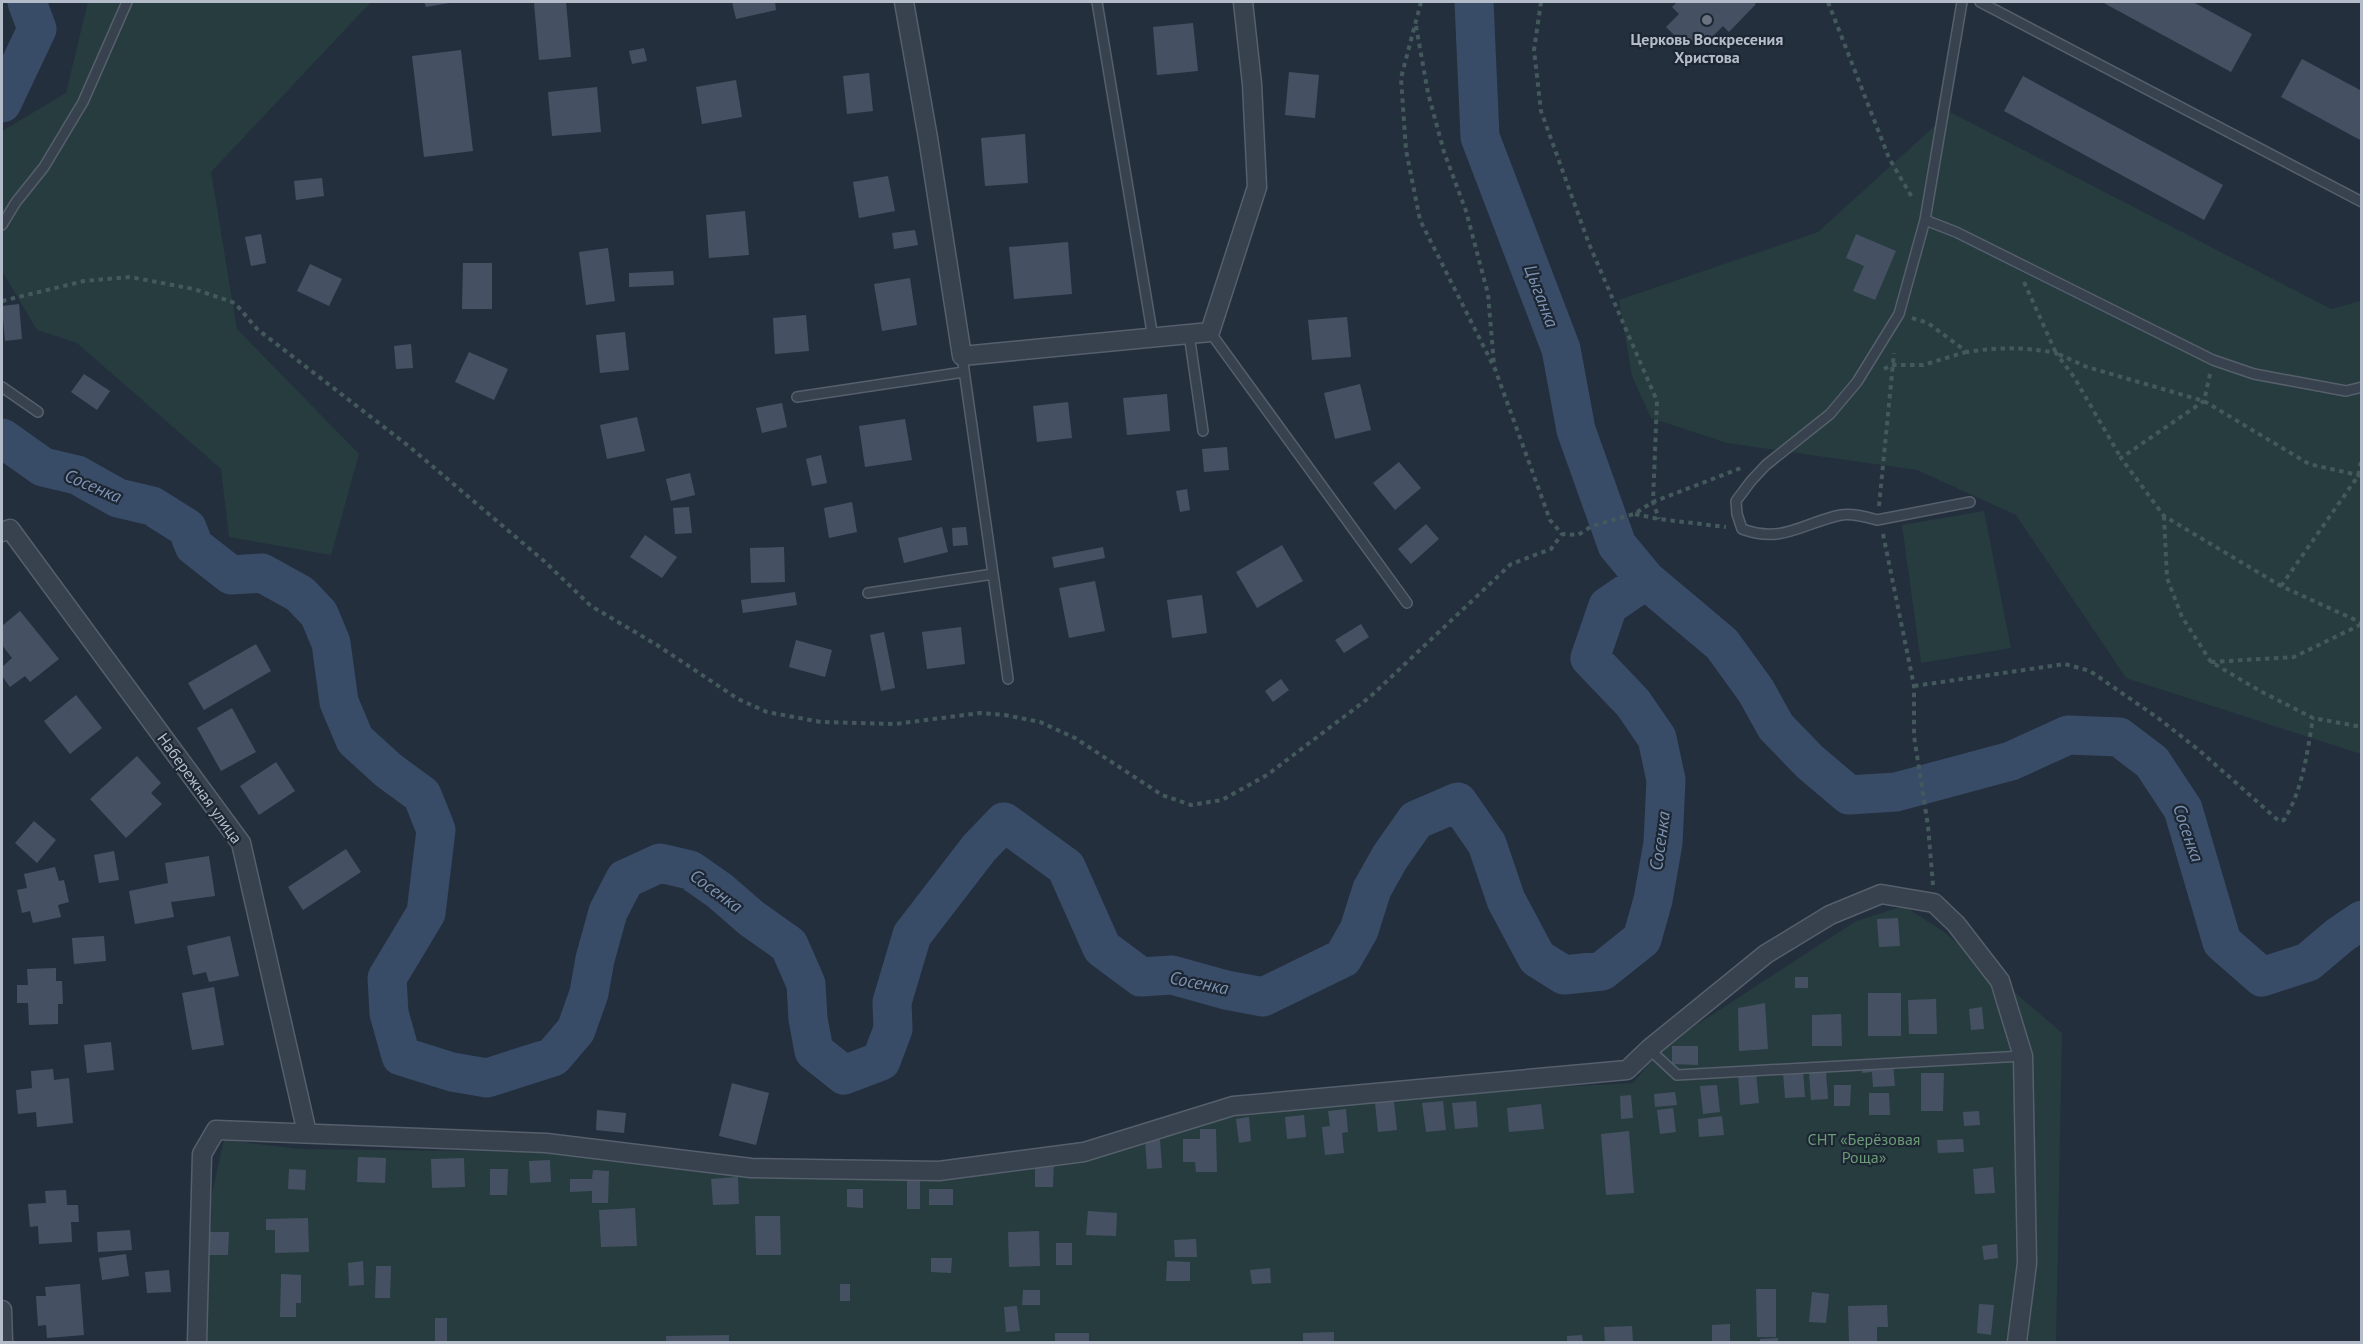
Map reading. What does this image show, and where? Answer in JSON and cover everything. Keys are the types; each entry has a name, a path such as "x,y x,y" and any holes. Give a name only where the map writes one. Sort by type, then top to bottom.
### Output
{"street":[{"path":"904,2 963,364 1210,332 1257,187 1252,84 1243,2"},
{"name":"Набережная улица","path":"2,532 10,529 242,843 307,1133"},
{"path":"197,1342 202,1154 216,1130 546,1143 751,1168 939,1171 1084,1152 1233,1106 1627,1070 1649,1049 1766,954 1830,915 1881,894 1934,903 1956,924 2000,981 2023,1056 2027,1263 2017,1342"},
{"path":"2,1310 3,1342"}],"lane":[{"path":"2,225 16,202 44,167 83,102 127,2"},
{"path":"1097,2 1153,338"},
{"path":"1962,2 1925,220 1899,314 1857,382 1830,414 1766,465 1750,481 1736,501 1742,529 1759,535 1780,534 1843,515 1863,516 1877,520 1970,502"},
{"path":"1980,2 2361,202"},
{"path":"1925,220 1956,232 2213,360 2253,374 2335,389 2346,391 2361,387"},
{"path":"1210,332 1407,603"},
{"path":"1189,334 1203,431"},
{"path":"797,397 963,364 1008,679"},
{"path":"2,387 38,412"},
{"path":"868,593 993,574"},
{"path":"1649,1049 1677,1075 2023,1056"}],"path":[{"path":"1421,2 1401,78 1406,150 1420,220 1494,369 1550,520 1562,534 1578,535 1592,526 1634,514 1653,502 1749,465 1766,465"},
{"path":"1541,2 1534,50 1541,111 1589,244 1657,401 1653,502 1659,519"},
{"path":"1828,2 1889,158 1925,220"},
{"path":"1415,23 1428,93 1444,152 1466,212 1488,294 1494,369"},
{"path":"2016,262 2055,353 2074,377 2121,458 2164,516 2282,586 2361,623"},
{"path":"2,301 84,281 130,277 194,289 235,303 257,329 411,448 544,561 591,606 657,645 738,699 767,712 821,722 895,724 980,713 1040,722 1075,738 1162,795 1191,805 1222,800 1267,775 1370,697 1511,564 1551,549 1562,534"},
{"path":"1899,314 1928,323 1967,352"},
{"path":"1857,382 1892,365 1923,365 1967,352 2024,347 2055,353 2087,367 2204,401 2309,464 2360,476"},
{"path":"2121,458 2204,401 2213,360"},
{"path":"1892,365 1877,520 1884,534 1914,686 1914,736 1928,826 1934,903"},
{"path":"2282,586 2360,476 2361,456"},
{"path":"1634,514 1742,529"},
{"path":"2164,516 2167,578 2182,618 2211,662 2260,691 2313,718 2361,727"},
{"path":"2211,662 2294,657 2361,623"},
{"path":"1914,686 2065,664 2090,671 2167,724 2279,821 2284,819 2290,810 2299,787 2313,718"}],"green space":[{"path":"88,2 371,2 211,172 237,329 359,454 331,555 229,537 221,469 77,343 37,330 2,271 2,131 66,93"},
{"path":"1950,112 2331,309 2361,301 2361,754 2126,678 2016,515 1917,470 1727,443 1651,418 1632,376 1619,300 1818,232"},
{"path":"1984,511 2011,648 1921,663 1902,525"},
{"name":"СНТ «Берёзовая Роща»","path":"1904,906 1943,931 2062,1033 2056,1342 201,1342 205,1224 224,1140 299,1149 550,1152 748,1174 1011,1168 1237,1111 1444,1093 1633,1083 1664,1046 1856,921"}],"building":[{"path":"424,2 448,2 449,3 426,7"},
{"path":"566,2 571,57 539,60 534,3"},
{"path":"732,2 775,2 776,10 736,19"},
{"name":"Церковь Воскресения Христова","path":"1677,2 1753,2 1756,4 1729,32 1723,26 1707,42 1699,35 1686,47 1666,27 1679,14 1672,7"},
{"path":"2102,2 2193,2 2252,34 2231,72"},
{"path":"1193,23 1198,71 1157,75 1153,27"},
{"path":"644,48 647,61 632,64 629,51"},
{"path":"461,50 473,151 424,157 412,56"},
{"path":"2302,59 2362,91 2362,141 2281,97"},
{"path":"1289,72 1319,75 1315,118 1285,115"},
{"path":"869,73 873,111 847,114 843,76"},
{"path":"2023,76 2223,185 2204,220 2004,111"},
{"path":"736,80 742,117 702,124 696,87"},
{"path":"597,87 601,132 552,136 548,92"},
{"path":"1025,134 1028,183 985,186 981,138"},
{"path":"888,176 895,211 859,218 853,182"},
{"path":"322,178 324,196 296,200 294,181"},
{"path":"745,211 749,255 709,258 706,215"},
{"path":"915,230 918,245 894,249 892,233"},
{"path":"261,234 266,263 251,266 245,237"},
{"path":"1856,234 1896,251 1875,300 1853,291 1864,266 1846,258"},
{"path":"1068,242 1072,294 1014,299 1009,247"},
{"path":"608,248 615,301 586,305 579,252"},
{"path":"463,263 492,263 492,309 462,309"},
{"path":"310,264 342,279 329,306 297,291"},
{"path":"673,271 674,285 629,287 629,273"},
{"path":"910,278 917,325 882,331 874,284"},
{"path":"19,304 22,339 5,341 2,306"},
{"path":"806,315 809,351 775,354 773,318"},
{"path":"1347,317 1351,357 1312,360 1308,320"},
{"path":"625,332 629,370 600,373 596,335"},
{"path":"411,344 413,368 396,369 394,346"},
{"path":"469,352 508,369 494,400 455,382"},
{"path":"84,374 110,391 97,410 71,392"},
{"path":"1360,384 1371,430 1335,439 1324,393"},
{"path":"1167,394 1170,431 1127,435 1123,398"},
{"path":"1068,402 1072,438 1037,442 1033,406"},
{"path":"782,403 787,427 762,433 756,408"},
{"path":"637,417 645,451 607,459 600,425"},
{"path":"905,419 912,460 865,467 859,426"},
{"path":"1227,447 1229,470 1204,472 1202,449"},
{"path":"821,455 827,483 812,486 806,459"},
{"path":"1399,462 1421,488 1395,510 1373,483"},
{"path":"690,473 695,495 671,501 666,479"},
{"path":"1187,489 1190,510 1180,512 1176,491"},
{"path":"852,502 857,532 829,538 824,508"},
{"path":"689,507 692,533 675,534 673,508"},
{"path":"1426,524 1439,539 1411,564 1398,549"},
{"path":"942,527 948,552 904,563 898,538"},
{"path":"966,527 968,545 953,546 952,528"},
{"path":"645,535 677,557 662,578 630,557"},
{"path":"1282,545 1303,581 1257,608 1236,572"},
{"path":"784,547 785,582 751,583 750,548"},
{"path":"1103,547 1105,558 1054,568 1052,557"},
{"path":"1095,581 1105,631 1069,638 1059,588"},
{"path":"795,592 797,605 743,613 741,600"},
{"path":"1202,595 1207,633 1172,638 1167,600"},
{"path":"20,611 59,659 30,682 25,676 10,687 2,676 2,667 12,658 2,645 2,626"},
{"path":"1361,624 1369,637 1344,653 1335,640"},
{"path":"961,627 965,664 927,669 922,632"},
{"path":"884,632 895,688 881,691 870,635"},
{"path":"796,640 832,650 825,677 789,667"},
{"path":"256,644 271,671 204,710 188,683"},
{"path":"1281,679 1289,690 1273,702 1265,691"},
{"path":"76,695 102,728 70,754 44,721"},
{"path":"232,708 256,752 221,771 197,728"},
{"path":"137,756 161,783 151,793 162,804 126,838 90,799"},
{"path":"276,762 295,791 259,815 240,786"},
{"path":"34,821 56,840 37,863 15,843"},
{"path":"346,849 361,872 303,910 288,887"},
{"path":"114,851 119,880 99,883 94,855"},
{"path":"209,856 215,896 171,902 174,917 135,924 129,891 168,883 165,863"},
{"path":"55,867 59,881 64,880 69,902 58,905 61,917 33,923 30,911 22,913 17,890 27,888 24,874"},
{"path":"1898,918 1900,946 1879,947 1877,919"},
{"path":"104,936 106,961 74,964 72,938"},
{"path":"230,936 239,976 209,982 206,972 193,975 187,946"},
{"path":"56,968 56,981 62,981 63,1004 58,1004 58,1024 29,1025 28,1003 17,1003 17,985 28,985 27,969"},
{"path":"1795,977 1808,977 1808,988 1795,988"},
{"path":"214,987 224,1045 192,1050 182,993"},
{"path":"1868,993 1901,993 1901,1036 1868,1036"},
{"path":"1936,999 1937,1034 1909,1034 1908,1000"},
{"path":"1765,1003 1768,1049 1739,1051 1738,1008"},
{"path":"1982,1007 1984,1029 1971,1030 1969,1009"},
{"path":"1841,1014 1842,1046 1812,1046 1812,1015"},
{"path":"111,1042 114,1070 87,1073 84,1045"},
{"path":"1672,1046 1698,1046 1698,1065 1672,1064"},
{"path":"1893,1064 1895,1086 1873,1087 1872,1072 1862,1073 1862,1067"},
{"path":"53,1069 54,1080 69,1078 73,1123 37,1127 36,1112 18,1114 16,1090 32,1088 31,1071"},
{"path":"1803,1071 1805,1097 1785,1098 1783,1072"},
{"path":"1756,1072 1759,1103 1740,1105 1738,1073"},
{"path":"1826,1072 1828,1099 1811,1100 1809,1073"},
{"path":"1921,1073 1944,1073 1943,1111 1921,1111"},
{"path":"732,1083 769,1093 756,1145 719,1136"},
{"path":"1717,1085 1720,1112 1703,1114 1700,1086"},
{"path":"1834,1085 1851,1085 1850,1106 1834,1106"},
{"path":"1675,1092 1677,1105 1655,1107 1654,1094"},
{"path":"1869,1093 1889,1093 1890,1115 1869,1115"},
{"path":"1631,1095 1633,1118 1621,1119 1620,1096"},
{"path":"1394,1101 1397,1130 1378,1132 1375,1103"},
{"path":"1443,1101 1446,1130 1426,1132 1422,1103"},
{"path":"1476,1101 1478,1127 1455,1129 1452,1103"},
{"path":"1541,1104 1544,1129 1509,1132 1507,1108"},
{"path":"1673,1108 1676,1132 1660,1134 1657,1110"},
{"path":"1346,1109 1348,1132 1342,1133 1344,1153 1325,1155 1322,1127 1330,1126 1328,1111"},
{"path":"597,1110 626,1113 624,1133 596,1130"},
{"path":"1979,1111 1980,1125 1964,1126 1963,1112"},
{"path":"1304,1115 1306,1137 1287,1139 1285,1117"},
{"path":"1722,1116 1724,1135 1699,1137 1698,1119"},
{"path":"1249,1117 1251,1141 1239,1143 1236,1119"},
{"path":"1200,1129 1216,1129 1217,1172 1196,1172 1195,1162 1183,1162 1183,1139 1200,1139"},
{"path":"1629,1131 1634,1193 1606,1195 1601,1134"},
{"path":"1160,1139 1162,1168 1147,1169 1145,1140"},
{"path":"1963,1139 1964,1152 1938,1153 1937,1140"},
{"path":"358,1157 386,1158 385,1183 357,1182"},
{"path":"464,1158 465,1187 432,1188 431,1159"},
{"path":"550,1160 551,1182 530,1183 529,1161"},
{"path":"1035,1161 1054,1161 1053,1187 1035,1187"},
{"path":"1993,1167 1995,1193 1975,1194 1973,1169"},
{"path":"289,1169 306,1170 305,1190 288,1189"},
{"path":"490,1169 508,1169 507,1195 490,1195"},
{"path":"593,1170 609,1171 608,1203 592,1203 592,1191 570,1192 570,1179 592,1179"},
{"path":"738,1177 739,1204 713,1205 711,1179"},
{"path":"907,1178 920,1178 920,1209 907,1209"},
{"path":"847,1189 863,1189 863,1208 847,1207"},
{"path":"929,1189 953,1189 953,1205 929,1205"},
{"path":"66,1190 67,1205 78,1205 79,1222 71,1222 72,1242 39,1244 38,1226 30,1227 28,1204 46,1203 45,1191"},
{"path":"635,1208 637,1246 601,1247 599,1210"},
{"path":"1088,1211 1117,1213 1116,1236 1086,1235"},
{"path":"755,1216 780,1216 781,1255 756,1255"},
{"path":"308,1218 309,1252 275,1253 275,1230 266,1230 266,1219"},
{"path":"130,1230 132,1250 98,1252 97,1232"},
{"path":"1039,1231 1040,1266 1009,1267 1008,1232"},
{"path":"207,1232 229,1232 228,1255 207,1255"},
{"path":"1196,1239 1197,1257 1175,1257 1174,1240"},
{"path":"1056,1243 1072,1243 1072,1265 1056,1265"},
{"path":"1997,1244 1998,1258 1984,1260 1982,1246"},
{"path":"126,1254 129,1276 102,1280 99,1258"},
{"path":"931,1258 952,1258 951,1273 931,1272"},
{"path":"363,1261 364,1285 349,1286 348,1263"},
{"path":"1167,1261 1190,1262 1190,1281 1166,1281"},
{"path":"376,1266 391,1266 390,1298 375,1298"},
{"path":"1270,1268 1271,1283 1252,1284 1250,1270"},
{"path":"169,1270 171,1292 147,1293 145,1272"},
{"path":"281,1274 301,1275 301,1303 296,1303 296,1317 280,1317"},
{"path":"80,1284 84,1335 47,1338 46,1325 38,1326 36,1296 46,1296 45,1287"},
{"path":"840,1284 850,1284 850,1301 840,1301"},
{"path":"1756,1289 1776,1289 1776,1337 1757,1337"},
{"path":"1023,1290 1040,1290 1040,1305 1022,1305"},
{"path":"1812,1292 1829,1294 1826,1323 1809,1322"},
{"path":"1979,1304 1994,1305 1991,1335 1977,1333"},
{"path":"1887,1305 1888,1327 1877,1327 1877,1342 1849,1342 1848,1306"},
{"path":"1017,1306 1020,1331 1006,1332 1004,1307"},
{"path":"435,1318 447,1318 447,1342 435,1342"},
{"path":"1730,1324 1730,1342 1712,1342 1712,1325"},
{"path":"1632,1326 1633,1342 1605,1342 1604,1327"},
{"path":"1334,1332 1334,1342 1303,1342 1303,1333"},
{"path":"1055,1333 1089,1333 1089,1342 1055,1342"},
{"path":"729,1335 729,1342 666,1342 666,1336"},
{"path":"1582,1335 1583,1342 1567,1342 1567,1336"},
{"path":"1778,1338 1778,1342 1760,1342 1760,1339"}],"waterway":[{"name":"Сосенка","path":"2,103 37,29 27,2"},
{"name":"Цыганка","path":"1474,2 1480,137 1561,349 1576,430 1617,545 1646,580"},
{"name":"Сосенка","path":"2,438 43,467 77,475 118,498 152,506 187,528 194,546 231,575 262,573 300,594 319,614 331,643 339,702 355,740 388,770 422,795 436,830 426,913 387,978 389,1013 401,1056 452,1072 487,1078 553,1057 576,1030 589,993 595,959 608,912 625,879 660,863 690,870 789,945 806,984 808,1019 814,1051 844,1075 881,1061 893,1029 892,1002 912,935 979,848 1004,822 1066,867 1102,948 1141,977 1172,975 1226,990 1263,997 1343,958 1359,930 1372,889 1390,857 1416,820 1458,802 1487,844 1506,900 1537,958 1564,975 1602,971 1642,939 1653,900 1663,843 1666,780 1657,738 1633,703 1590,658 1608,606 1646,580 1722,644 1756,691 1776,727 1810,762 1849,795 1896,792 2011,761 2068,735 2119,737 2152,762 2183,809 2222,942 2262,977 2308,962 2362,920"}],"place":[{"name":"Церковь Воскресения Христова","path":"1707,20"}]}
